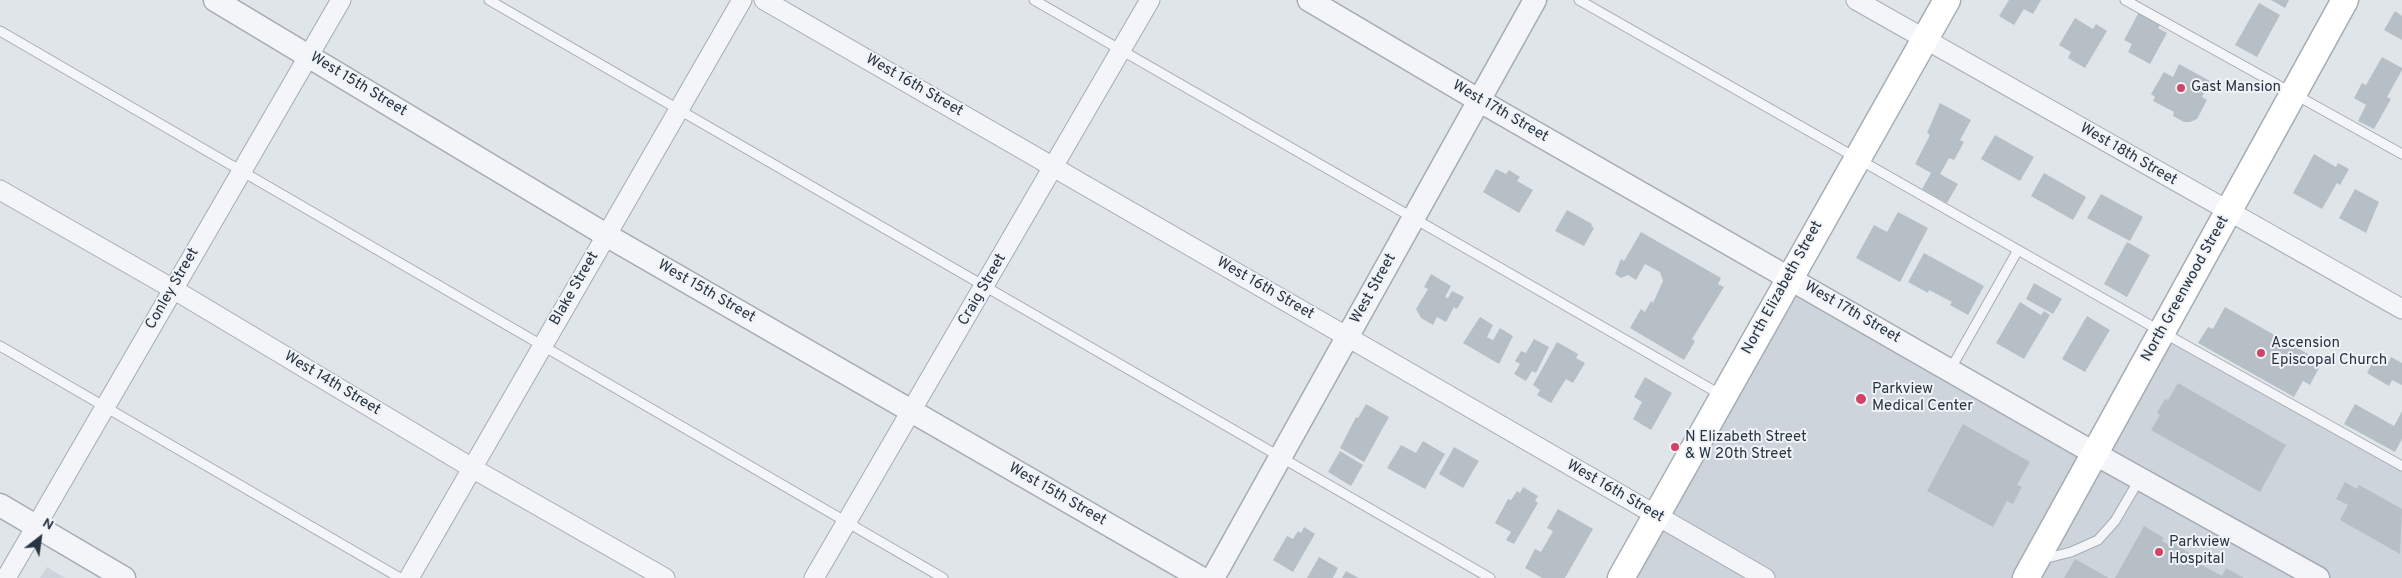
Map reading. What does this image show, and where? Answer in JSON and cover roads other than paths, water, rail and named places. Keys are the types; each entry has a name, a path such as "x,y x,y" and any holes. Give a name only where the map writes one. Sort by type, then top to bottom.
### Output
{"main road":[{"name":"North Elizabeth Street","path":"1621,578 1789,276 1947,0"},
{"name":"North Greenwood Street","path":"2031,570 2345,0"}],"street":[{"name":"West 15th Street","path":"215,0 606,235 1201,578"},
{"name":"Conley Street","path":"6,578 341,0"},
{"name":"Blake Street","path":"409,578 742,0"},
{"name":"West 16th Street","path":"764,0 1765,578"},
{"name":"Craig Street","path":"814,578 1150,0"},
{"name":"West 17th Street","path":"1309,0 1480,101 1789,276 2095,454 2318,578"},
{"name":"West Street","path":"1213,578 1536,0"},
{"name":"West 18th Street","path":"1856,0 2402,309"},
{"name":"West 14th Street","path":"0,190 173,289 472,468 665,578"},
{"path":"0,505 124,578"}],"lane":[{"path":"489,0 1490,578"},
{"path":"1034,0 1723,396"},
{"path":"1579,0 2162,332 2402,466"},
{"path":"2125,0 2402,154"},
{"path":"0,32 943,578"},
{"path":"1950,370 2018,250"},
{"path":"0,346 400,578"},
{"path":"2031,570 2098,540 2115,521 2140,478"}],"place":[{"name":"Gast Mansion","path":"2181,88"},
{"name":"Ascension Episcopal Church","path":"2261,353"},
{"name":"Parkview Medical Center","path":"1861,399"},
{"name":"N Elizabeth Street & W 20th Street","path":"1675,447"},
{"name":"Parkview Hospital","path":"2159,552"}]}
